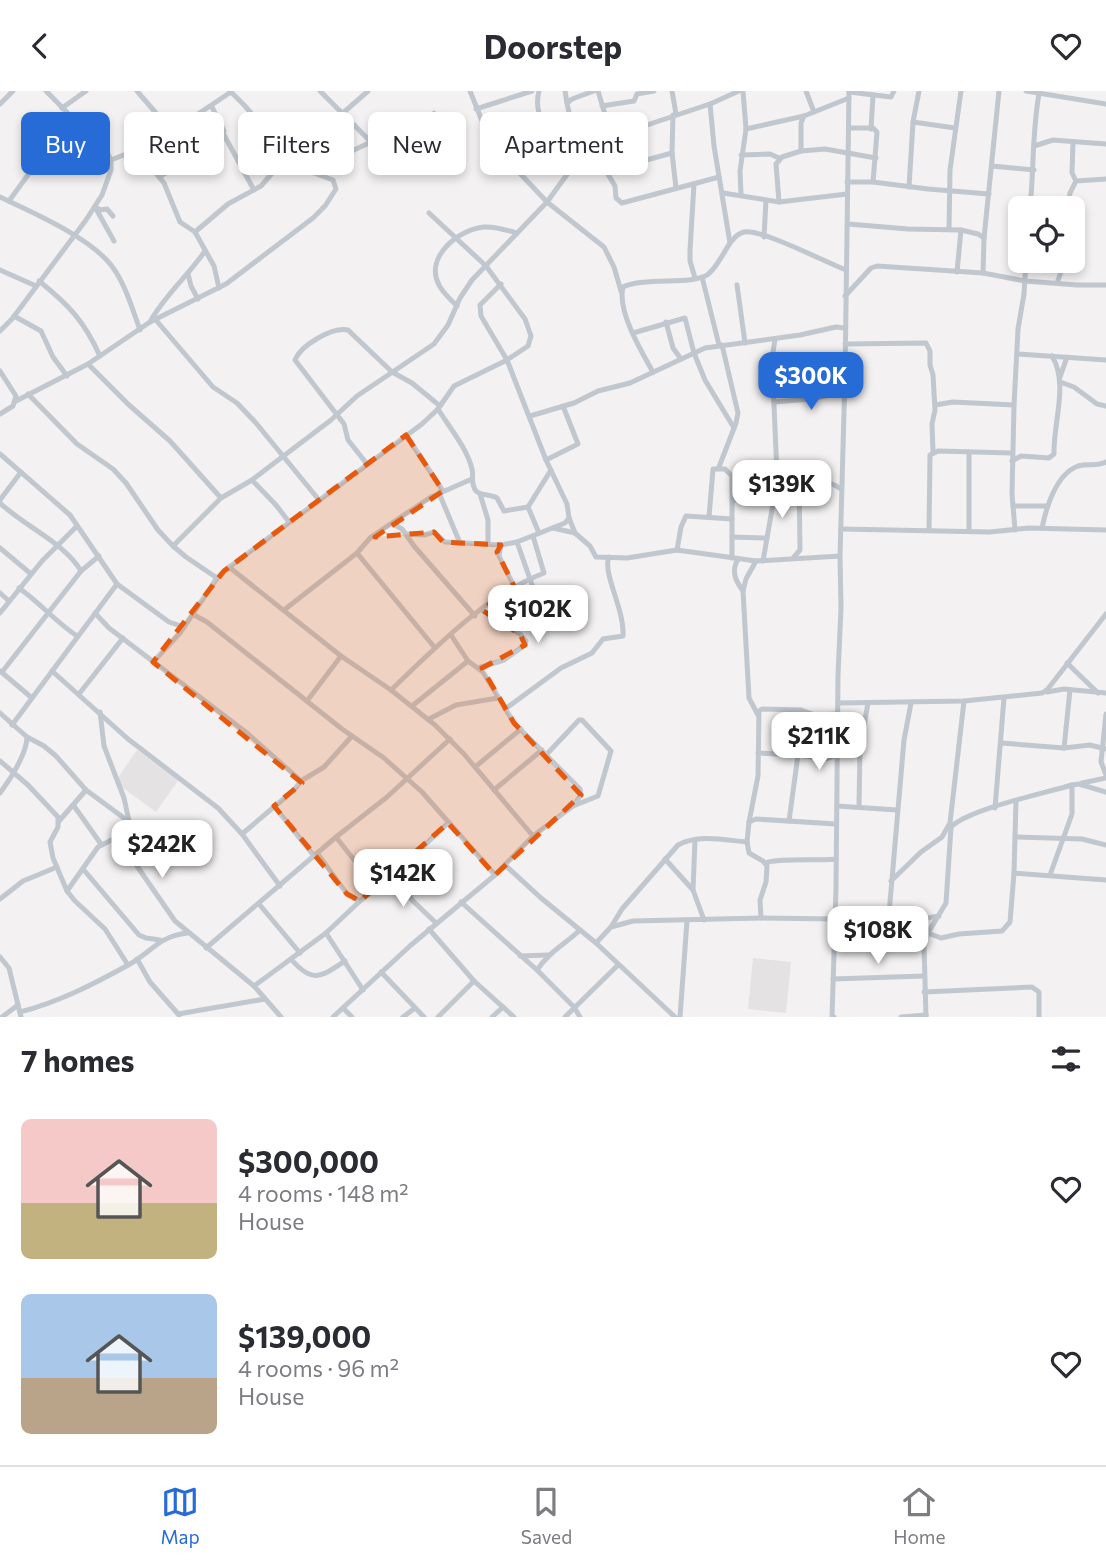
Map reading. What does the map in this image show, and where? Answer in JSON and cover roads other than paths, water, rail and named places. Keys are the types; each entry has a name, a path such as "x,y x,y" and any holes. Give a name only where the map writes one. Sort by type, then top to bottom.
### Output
{"street":[{"path":"0,104 13,91"},
{"path":"46,91 66,112"},
{"path":"62,108 86,91"},
{"path":"137,91 155,112"},
{"path":"320,91 342,112"},
{"path":"344,112 368,91"},
{"path":"470,91 497,153 547,202 604,247 614,267 624,311 653,372"},
{"path":"509,91 514,98"},
{"path":"476,109 532,91"},
{"path":"538,112 539,91"},
{"path":"565,91 569,112"},
{"path":"567,103 596,91 604,112"},
{"path":"602,106 634,101 637,94 654,91"},
{"path":"672,91 675,114 672,153 676,188"},
{"path":"648,122 741,91 747,129 741,155 741,194"},
{"path":"806,91 814,112"},
{"path":"747,129 804,116 849,94 892,97 894,91"},
{"path":"909,187 913,122 919,91"},
{"path":"949,229 950,191 961,91"},
{"path":"983,273 999,91"},
{"path":"1026,91 1106,104"},
{"path":"204,112 230,92 251,112"},
{"path":"833,1017 849,94"},
{"path":"1031,196 1039,94"},
{"path":"871,129 873,95"},
{"path":"952,98 960,99"},
{"path":"710,103 730,243"},
{"path":"212,107 215,112"},
{"path":"802,151 801,123 804,116"},
{"path":"913,122 956,128"},
{"path":"354,124 368,139"},
{"path":"849,128 871,129 877,132 873,182"},
{"path":"224,135 254,190"},
{"path":"1034,146 1054,140 1106,145"},
{"path":"1073,142 1072,173 1076,181"},
{"path":"741,155 770,154 779,158 802,151 831,149 848,155 876,158"},
{"path":"648,160 672,153"},
{"path":"0,331 94,207 110,177 111,160 124,155"},
{"path":"779,158 776,169 779,202"},
{"path":"992,166 1034,170"},
{"path":"9,201 28,175"},
{"path":"162,175 159,177 180,222 188,230 195,232 214,266 219,288"},
{"path":"195,232 228,204 254,190 272,175"},
{"path":"0,414 28,394 88,364 152,321 219,288 313,218 325,206 333,195 336,184 322,175"},
{"path":"173,546 221,498 252,480 392,372 426,352 448,325 472,280 547,202 566,175"},
{"path":"608,175 615,186 616,198 622,203 719,177"},
{"path":"1076,181 1106,179"},
{"path":"1070,196 1076,181"},
{"path":"848,182 873,182 989,194"},
{"path":"694,184 690,261 699,277 738,413 719,467"},
{"path":"723,193 779,202 848,194"},
{"path":"0,197 90,246 111,265 140,330"},
{"path":"764,237 766,200"},
{"path":"94,207 107,209 113,216"},
{"path":"94,207 114,241"},
{"path":"153,662 194,615 217,578 229,567 422,424 458,383 508,360 528,346 531,328 501,284 486,265 429,213"},
{"path":"848,224 961,230 984,238"},
{"path":"457,306 445,294 436,277 437,262 442,253 455,238 472,229 497,228 517,233"},
{"path":"957,272 961,230"},
{"path":"621,291 626,285 699,277 711,271 730,243 745,232 846,270"},
{"path":"152,321 167,297 205,251"},
{"path":"845,296 875,266 983,273 1025,281 1106,285"},
{"path":"0,270 37,284 69,305 88,331 100,356"},
{"path":"1015,530 1012,453 1018,330 1025,273"},
{"path":"1057,282 1060,273"},
{"path":"188,274 198,299"},
{"path":"501,284 480,305 480,309 508,360 546,460 567,504 575,533 590,546 596,557 626,558 677,550 759,561 840,557"},
{"path":"737,285 745,342"},
{"path":"14,316 41,331 52,357 67,376"},
{"path":"633,333 685,319 705,380 734,428"},
{"path":"152,321 205,379 242,408 319,500"},
{"path":"666,322 673,348 681,359"},
{"path":"367,464 348,440 344,424 295,360 304,349 328,333 344,328 392,372 412,383 439,407 472,468 474,488 480,494 488,520 488,544"},
{"path":"530,416 598,391 615,388 694,353 720,345 844,328"},
{"path":"775,339 772,359 778,475 766,538 759,561 746,579 743,591 749,698 752,706 760,712 800,710 815,715 838,714"},
{"path":"845,344 926,343 933,372 935,405 933,452 929,460 929,530"},
{"path":"1018,354 1106,360"},
{"path":"1052,356 1060,380 1097,404 1106,406"},
{"path":"1012,461 1021,456 1049,458 1054,454 1053,440 1060,380 1067,357"},
{"path":"88,364 128,405 170,441 221,498"},
{"path":"0,371 15,393 16,401"},
{"path":"774,403 844,392"},
{"path":"28,394 77,444 113,468 158,530 173,546 217,578"},
{"path":"935,405 953,402 1014,404"},
{"path":"546,460 578,444 563,406"},
{"path":"406,435 441,492 460,543"},
{"path":"969,451 969,531"},
{"path":"933,452 1012,453"},
{"path":"0,454 70,515 117,584 169,622 184,627"},
{"path":"1042,528 1047,506 1070,470 1106,462"},
{"path":"709,517 712,472 715,467 719,467 729,471 732,477 734,576 743,591"},
{"path":"480,494 497,498 504,511 528,506 551,470"},
{"path":"21,472 0,501 25,524 69,554 81,571"},
{"path":"778,475 824,482 841,489"},
{"path":"284,610 357,554 371,537 441,492 472,479"},
{"path":"791,559 800,550 799,479"},
{"path":"252,480 289,522"},
{"path":"732,500 772,501"},
{"path":"391,690 435,648 482,610 514,586 545,571 528,506"},
{"path":"1013,506 1047,506"},
{"path":"677,550 686,516 732,519"},
{"path":"406,534 437,533 445,542 500,545 517,542 553,528 565,523 569,518"},
{"path":"393,524 402,529 475,616"},
{"path":"0,613 31,574 77,526"},
{"path":"553,528 575,533"},
{"path":"841,529 1106,530"},
{"path":"732,537 766,538"},
{"path":"517,542 540,603 560,610"},
{"path":"500,545 499,556 514,586"},
{"path":"0,548 31,574"},
{"path":"357,554 435,648"},
{"path":"32,698 1,672 81,571 99,556"},
{"path":"505,709 561,668 592,653 603,639 623,636 620,604 606,568 609,557"},
{"path":"229,567 341,656 429,719 475,767 533,836"},
{"path":"12,725 117,584"},
{"path":"19,588 77,636"},
{"path":"0,593 9,601"},
{"path":"478,667 504,660 525,645 526,641 520,634 482,610"},
{"path":"95,613 109,628 247,733 301,781"},
{"path":"194,615 207,622 407,778 495,875"},
{"path":"1042,693 1105,619"},
{"path":"451,635 468,661 487,677 505,709 521,729 580,789 581,795 573,806"},
{"path":"79,694 123,638"},
{"path":"307,701 341,656"},
{"path":"412,706 468,661"},
{"path":"1067,663 1098,693"},
{"path":"52,671 128,739 218,808 242,834 280,886"},
{"path":"838,703 964,701 1070,689 1106,693"},
{"path":"1064,748 1070,689"},
{"path":"429,719 456,705 498,698"},
{"path":"995,807 1004,698"},
{"path":"891,881 921,852 942,837 950,823 964,701"},
{"path":"859,807 860,748 868,703"},
{"path":"887,937 904,740 911,703"},
{"path":"789,821 798,755 800,710"},
{"path":"100,712 104,746 124,798 129,821 126,848 130,856 164,907 187,933 254,986 281,1017"},
{"path":"760,712 756,794 747,842 749,853 766,863"},
{"path":"0,713 27,737 44,746 86,790 129,821"},
{"path":"901,1017 926,1016 924,950 928,933 946,903 951,827 960,820 995,807 1106,776 1101,762 1106,714"},
{"path":"333,1017 429,929 495,875 533,836 573,806 597,796 611,751 582,720 544,753 494,790"},
{"path":"475,767 521,729"},
{"path":"242,834 301,781 324,767 352,736"},
{"path":"0,793 14,774 27,737"},
{"path":"206,948 336,837 380,804 450,739"},
{"path":"1001,743 1064,748 1090,745 1104,749"},
{"path":"758,753 826,759 838,755"},
{"path":"0,761 43,800 59,821"},
{"path":"1076,785 1106,792"},
{"path":"1050,875 1072,814 1076,785"},
{"path":"86,790 59,821 50,842 67,891 105,929 128,965"},
{"path":"928,933 941,938 1002,931 1007,928 1010,922 1014,873 1016,801"},
{"path":"74,806 101,844"},
{"path":"274,806 347,894 360,901"},
{"path":"837,806 897,810"},
{"path":"749,822 756,819 836,824"},
{"path":"254,986 326,933 448,823"},
{"path":"67,891 101,844 127,832"},
{"path":"336,837 376,888"},
{"path":"1016,837 1082,839 1106,845"},
{"path":"596,943 678,845 706,838 747,842"},
{"path":"693,890 695,840"},
{"path":"665,859 693,890 704,920"},
{"path":"766,863 773,860 800,862 836,859"},
{"path":"761,918 760,900 766,882 766,863"},
{"path":"505,865 677,1017"},
{"path":"0,899 23,881 57,867"},
{"path":"83,869 139,935 160,940"},
{"path":"1014,873 1106,880"},
{"path":"394,874 412,899 436,923"},
{"path":"461,902 537,970 574,1007 580,1017"},
{"path":"259,904 300,953"},
{"path":"834,936 862,934 887,937 896,935 925,918 939,916"},
{"path":"611,927 633,921 835,919"},
{"path":"677,1017 687,921"},
{"path":"429,929 474,981 514,1017"},
{"path":"537,970 548,955 580,930"},
{"path":"0,957 9,968 20,1015 69,996 128,965 167,936 187,933"},
{"path":"326,933 363,990"},
{"path":"520,956 548,955"},
{"path":"137,959 150,982 181,1016 265,999"},
{"path":"291,959 301,971 315,976 324,974 345,961"},
{"path":"565,1017 618,965"},
{"path":"381,972 424,1017"},
{"path":"833,979 924,976"},
{"path":"438,1017 474,981"},
{"path":"924,992 1032,987 1039,992 1039,1017"},
{"path":"1,1016 18,1005"},
{"path":"492,1017 503,1007"},
{"path":"343,1008 352,1017"},
{"path":"403,1017 415,1008"},
{"path":"269,1017 274,1010"}]}
